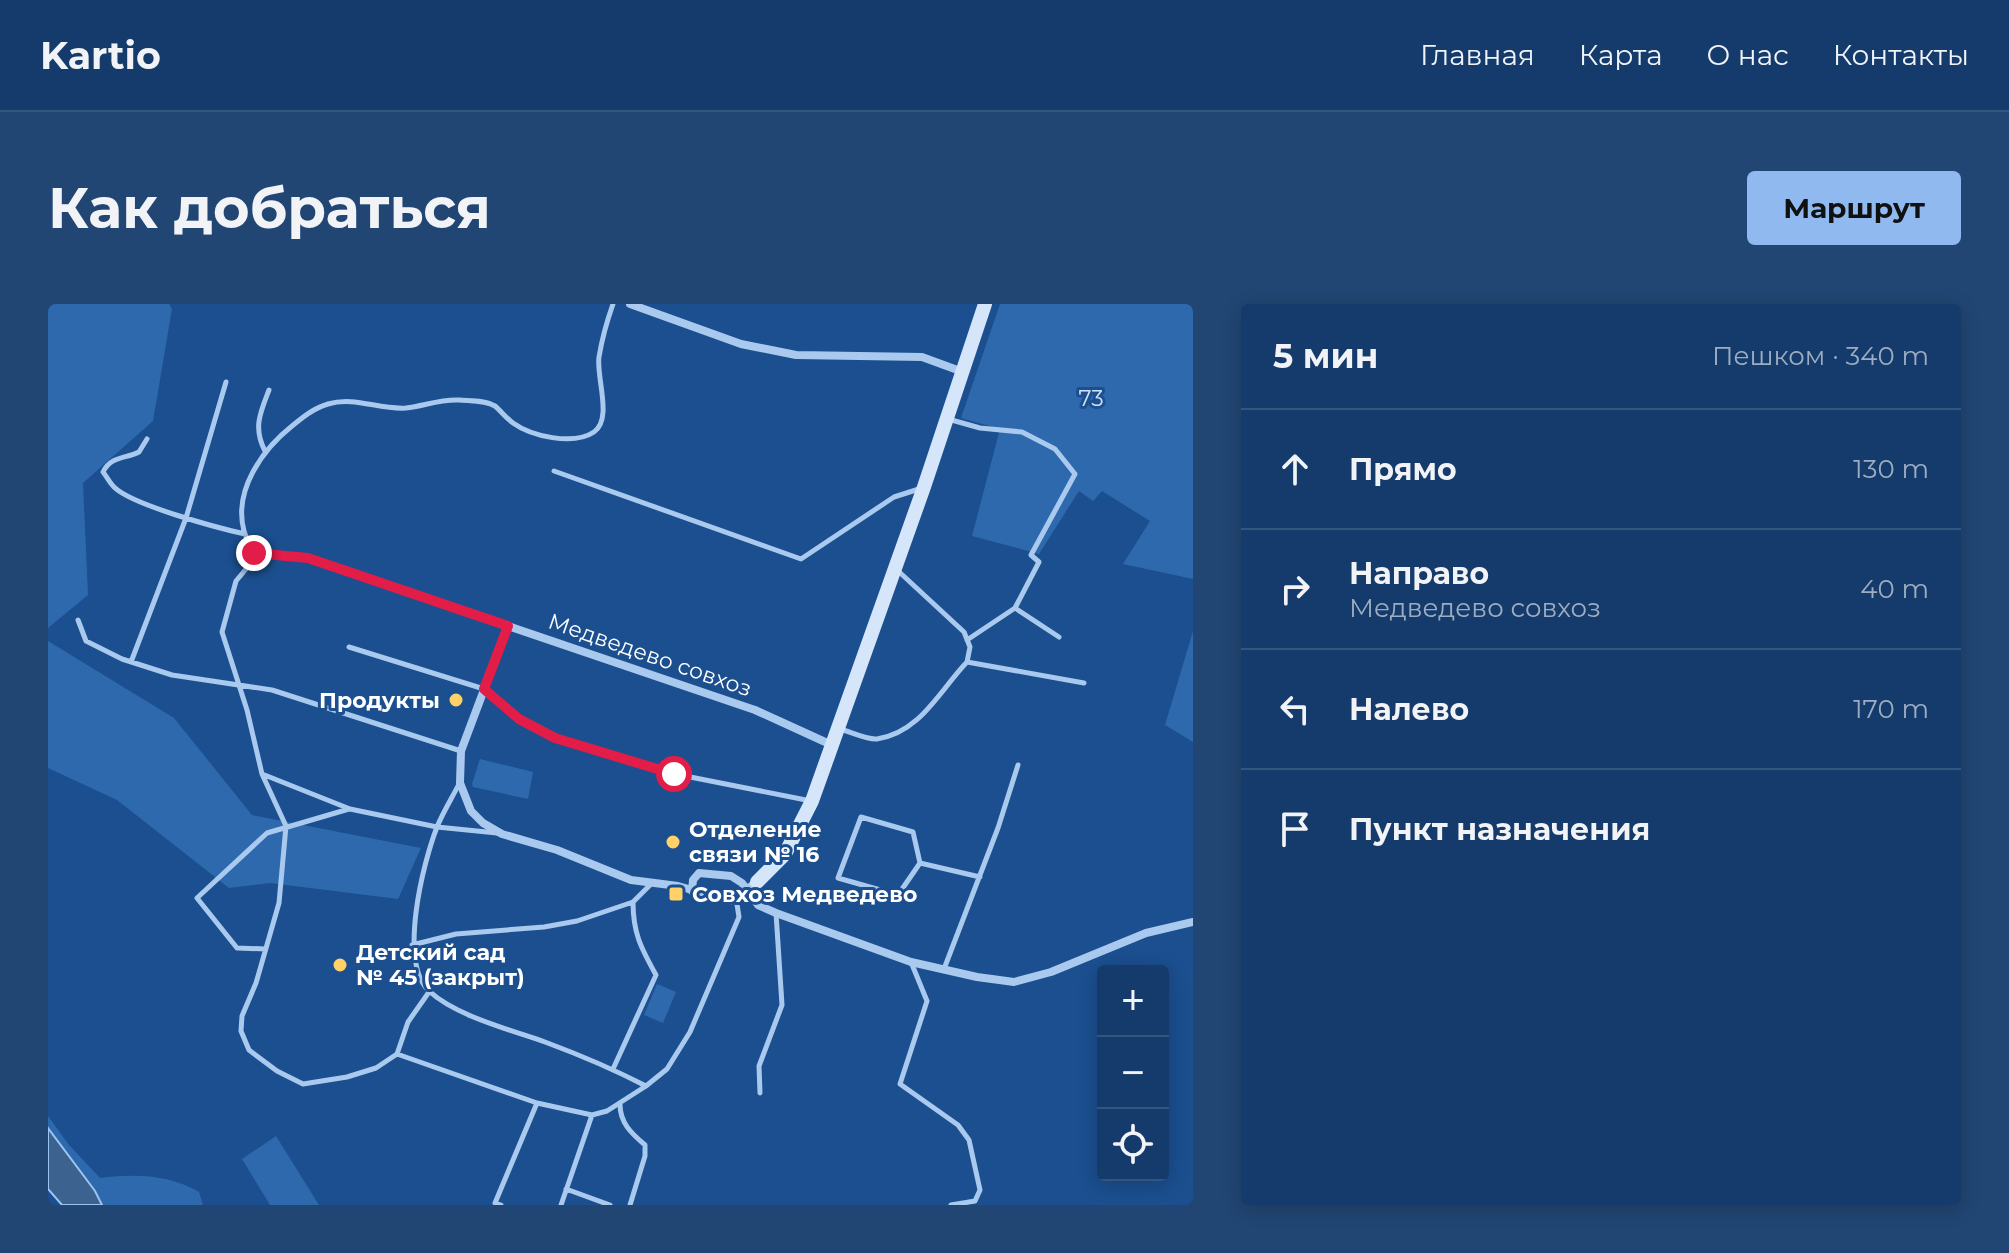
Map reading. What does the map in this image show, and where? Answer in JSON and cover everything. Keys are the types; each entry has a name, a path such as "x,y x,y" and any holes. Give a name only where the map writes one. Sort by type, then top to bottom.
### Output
{"street":[{"path":"630,304 741,344 796,355 922,357 963,372"},
{"path":"508,626 461,751 460,783 471,811 483,823 502,834 557,850 631,880 678,886 730,901 736,898 752,887 785,854 812,801 840,729 985,304"},
{"name":"Медведево совхоз","path":"508,626 755,710 834,746"},
{"path":"692,891 693,880 699,873 731,876 752,887 758,905 776,913 911,962 1014,982 1028,980 1146,933 1193,922"}],"lane":[{"path":"429,992 408,1022 397,1054 376,1068 347,1077 303,1084 277,1071 249,1050 241,1031 242,1016 256,983 279,903 286,826 262,774 247,710 222,632 236,581 251,563 254,553 242,517 251,475 265,451 309,412 326,404 344,401 406,408 432,401 481,401 494,406 511,422 529,432 557,439 585,436 595,431 602,421 604,402 599,359 613,304"},
{"path":"131,662 186,518 226,382"},
{"path":"265,451 259,440 257,422 269,390"},
{"path":"947,418 980,428 1022,432 1055,449 1075,474 1031,555 1039,562 1015,608 967,640"},
{"path":"147,439 139,452 115,458 103,472 116,489 186,518 246,534"},
{"path":"554,471 801,559 894,497 924,487"},
{"path":"254,553 308,558 508,626"},
{"path":"840,729 875,740 897,731 924,716 947,683 967,662 970,647 964,632 896,568"},
{"path":"1015,608 1059,637"},
{"path":"78,620 86,641 131,662 172,675 272,690 461,751"},
{"path":"349,647 484,689 519,719 555,738 665,772 812,801"},
{"path":"967,662 1084,683"},
{"path":"944,969 980,877 1018,765"},
{"path":"262,774 350,809 437,827 502,834"},
{"path":"460,783 437,827 419,898 412,945 416,970 429,992 470,1016 613,1069 646,1086"},
{"path":"266,949 237,948 197,898 267,833 350,809"},
{"path":"861,817 913,832 920,863 898,895 838,878 861,817"},
{"path":"920,863 980,877"},
{"path":"412,945 456,934 561,924 633,902 653,882"},
{"path":"397,1054 537,1103 592,1115 607,1111 667,1069 690,1032 739,917 736,898"},
{"path":"613,1069 656,975 640,947 633,926 633,902"},
{"path":"760,1093 759,1066 782,1005 776,913"},
{"path":"911,962 927,1001 900,1084 958,1125 969,1140 980,1190 975,1201 951,1205"},
{"path":"501,1205 495,1203 537,1103"},
{"path":"620,1103 620,1115 627,1128 645,1145 645,1156 630,1205"},
{"path":"561,1205 592,1115"},
{"path":"566,1189 610,1205"}],"green space":[{"path":"48,304 169,304 172,309 153,421 83,483 88,595 48,628"},
{"name":"73","path":"1000,304 1193,304 1193,579 1123,564 1150,521 1102,491 1093,501 1079,491 1039,554 972,536 1000,429 961,418"},
{"path":"1193,631 1193,742 1165,725"},
{"path":"48,641 174,718 252,815 421,848 398,899 270,883 229,888 117,800 48,768"},
{"path":"480,759 533,772 528,799 473,787"},
{"path":"657,984 676,992 663,1023 644,1015"},
{"path":"48,1116 69,1145 100,1178 139,1176 175,1182 199,1192 203,1205 102,1205 48,1128"},
{"path":"276,1136 319,1205 270,1205 242,1159"}],"shaded area":[{"path":"48,1128 102,1205 62,1205 48,1189"}],"place":[{"name":"Продукты","path":"456,700"},
{"name":"Отделение связи № 16","path":"673,842"},
{"name":"Совхоз Медведево","path":"676,894"},
{"name":"Детский сад № 45 (закрыт)","path":"340,965"}],"route":[{"path":"254,553 308,558 508,626 484,689 519,719 555,738 674,774"}]}
